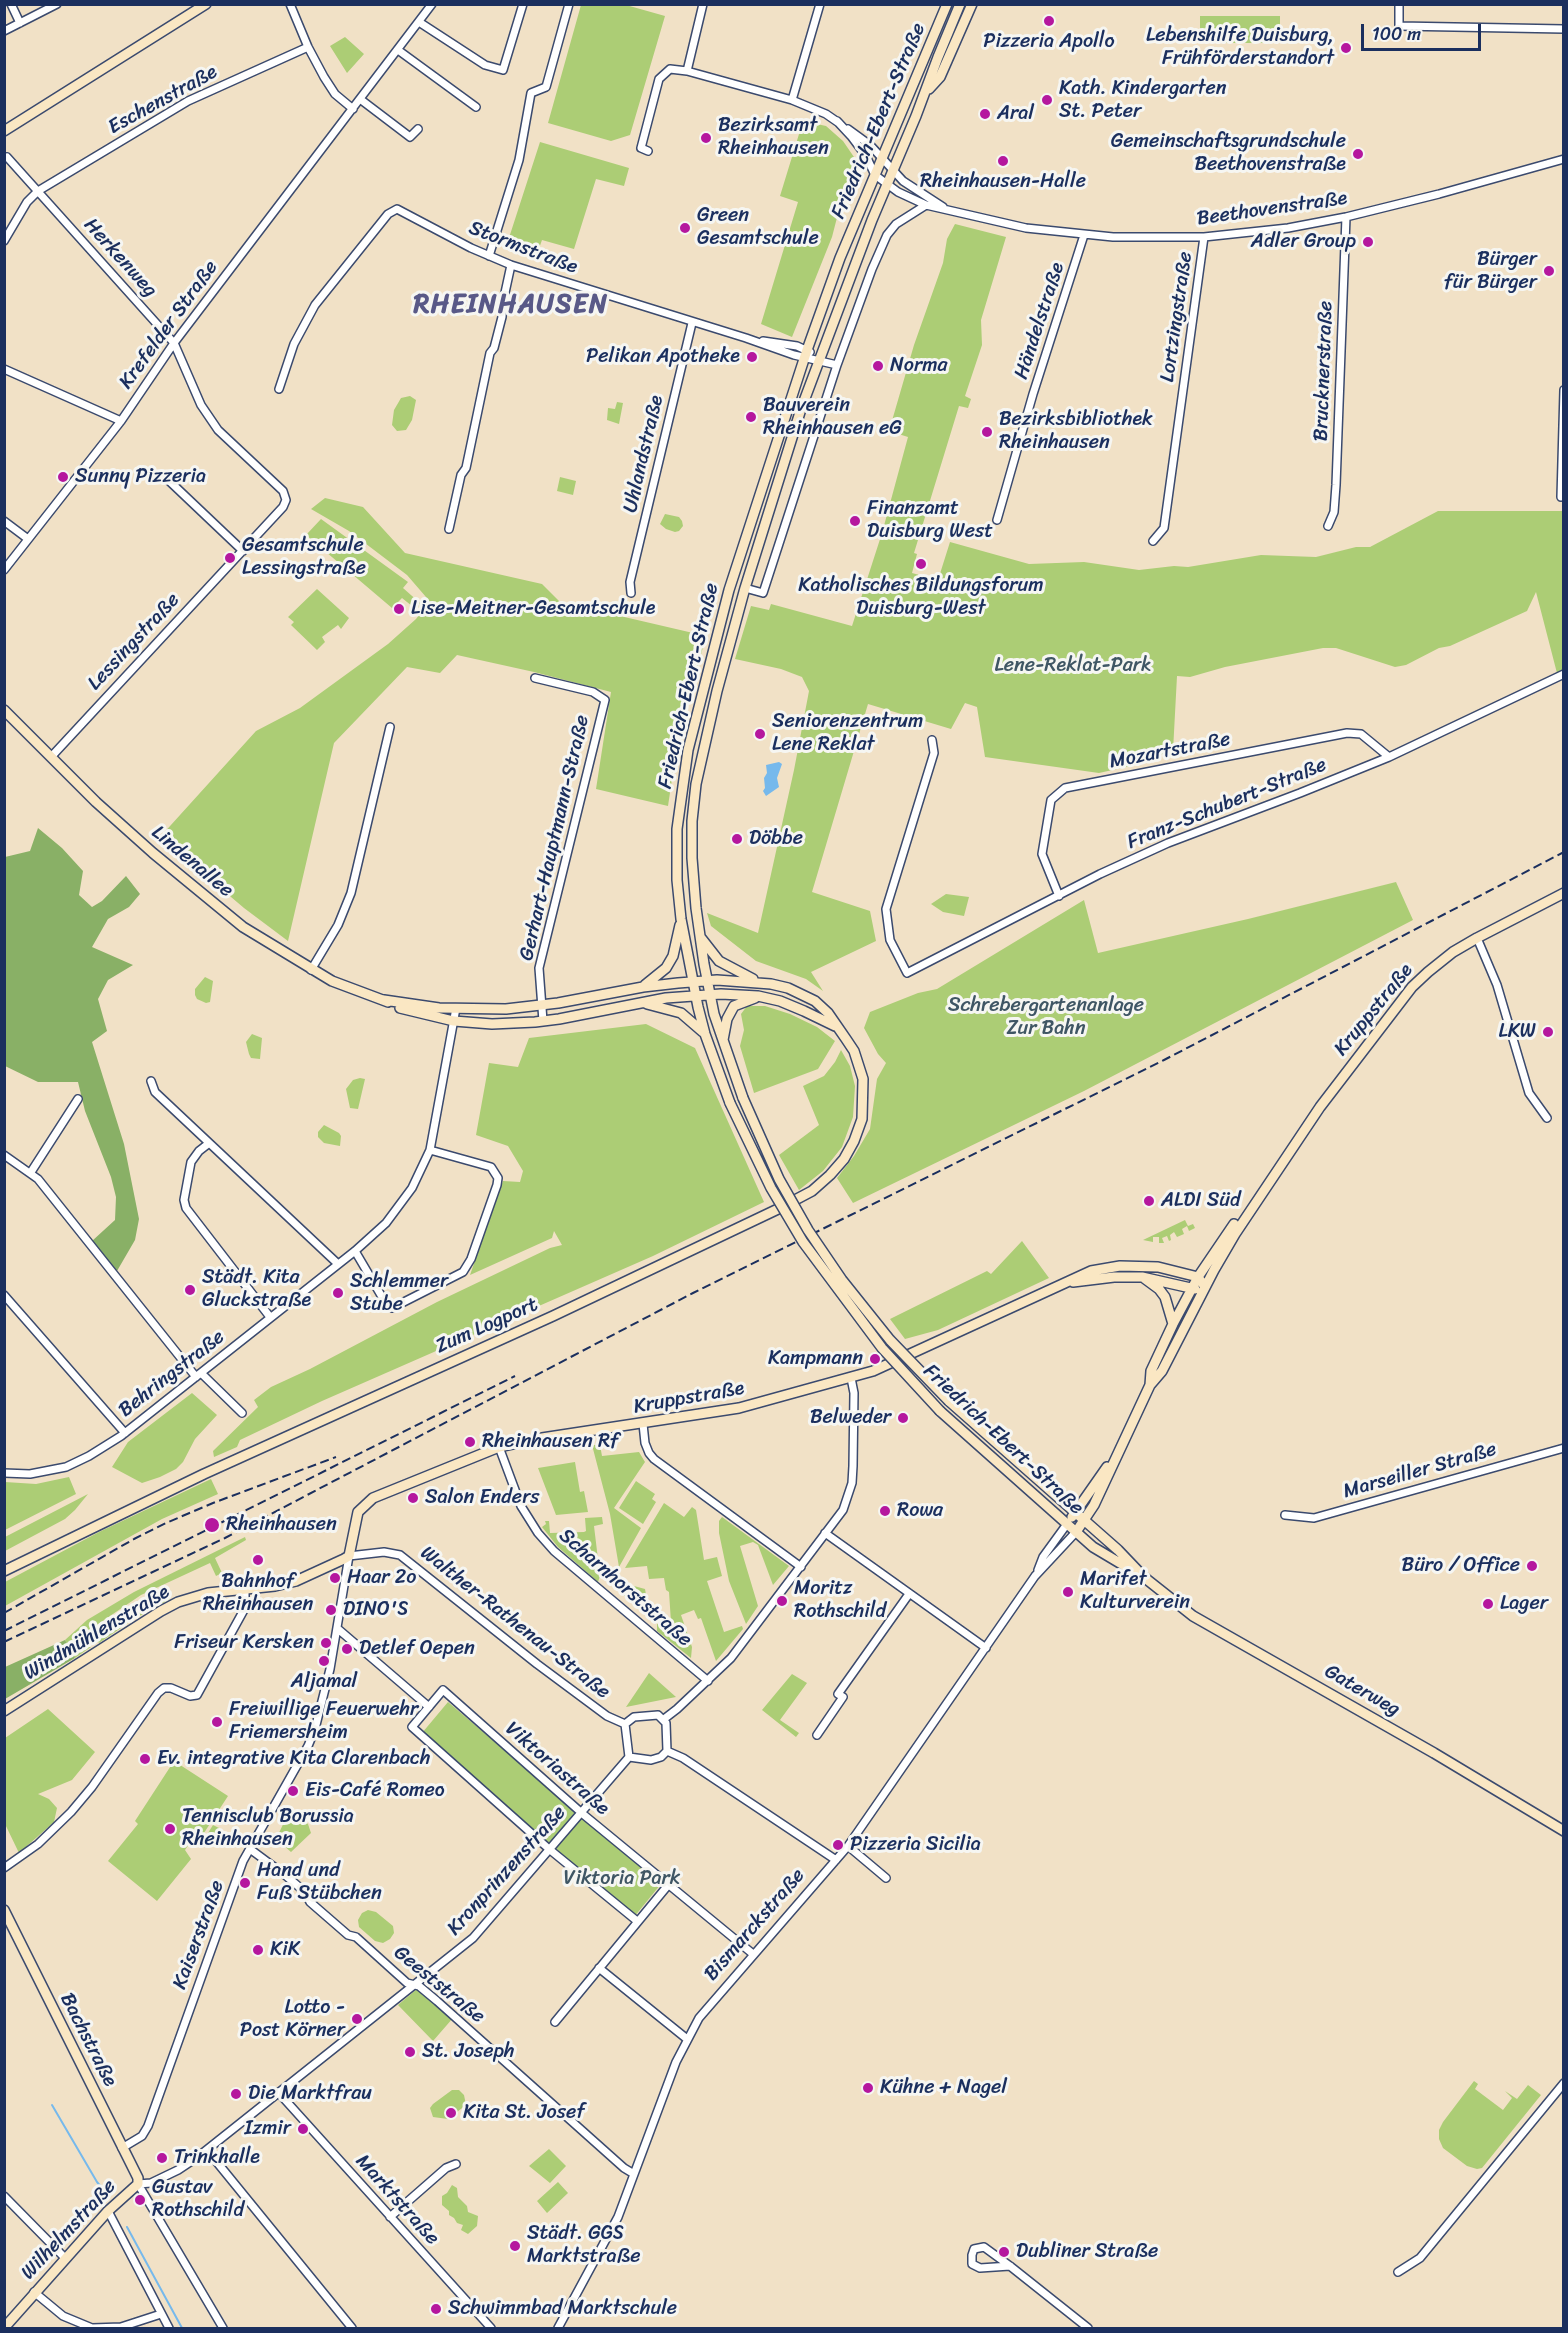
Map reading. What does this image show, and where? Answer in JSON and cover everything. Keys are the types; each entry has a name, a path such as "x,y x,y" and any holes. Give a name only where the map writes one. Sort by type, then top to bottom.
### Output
{"main road":[{"path":"4,131 206,4"},
{"name":"Friedrich-Ebert-Straße","path":"947,4 840,258 806,354 729,590 688,750 677,828 677,880 692,982 705,1034 730,1103 771,1188 803,1242 882,1348 940,1412 1076,1532"},
{"name":"Friedrich-Ebert-Straße","path":"960,4 927,90 886,185 819,359 789,445 745,588 712,713 695,793 692,858 700,937 709,993 723,1042 743,1098 779,1179 808,1230 835,1270 890,1340 949,1401 1084,1521"},
{"name":"Friedrich-Ebert-Straße","path":"927,90 940,77 972,4"},
{"name":"Lindenallee","path":"4,710 153,853 222,911 311,970 340,985 384,1000 397,1007 454,1021 492,1024 543,1021 709,993"},
{"name":"Kruppstraße","path":"1063,1283 1114,1277 1142,1277 1192,1289 1204,1288 1235,1234 1320,1107 1412,987 1453,952 1563,893"},
{"path":"643,987 657,977 673,956 681,919"},
{"path":"700,937 718,961 758,981"},
{"name":"Lindenallee","path":"384,1000 456,1008 506,1009 542,1006 643,987 707,981"},
{"name":"Zum Logport","path":"4,1571 204,1474 676,1260 812,1191 844,1160 862,1119 864,1094 860,1066 854,1051 828,1013 815,1001 788,988 758,981 707,981"},
{"name":"Zum Logport","path":"709,993 758,996 804,1011 836,1027"},
{"path":"723,1042 727,1019 734,1006 758,996"},
{"path":"642,1003 681,1013 705,1034"},
{"name":"Kruppstraße","path":"349,1556 358,1512 373,1498 499,1447 542,1438 739,1408 851,1378 884,1367 1091,1271 1120,1266 1158,1267 1198,1277 1245,1209 1258,1199"},
{"path":"1142,1277 1166,1297 1173,1324"},
{"path":"1198,1277 1204,1288"},
{"name":"Bismarckstraße","path":"1150,1385 1151,1371 1198,1277"},
{"name":"Bismarckstraße","path":"1076,1532 1094,1505 1113,1460 1150,1385 1162,1371 1204,1288"},
{"name":"Bismarckstraße","path":"1067,1524 1113,1460"},
{"name":"Gaterweg","path":"1084,1521 1118,1550 1145,1578 1193,1616 1424,1748 1563,1832"},
{"name":"Gaterweg","path":"1076,1532 1108,1557 1145,1578"},
{"name":"Windmühlenstraße","path":"4,1711 178,1602 208,1593 296,1581 349,1556"},
{"name":"Bachstraße","path":"4,1910 122,2148 136,2171 138,2184"},
{"name":"Wilhelmstraße","path":"4,2328 108,2211 138,2184"}],"street":[{"path":"11,4 20,23"},
{"path":"4,31 57,4"},
{"path":"290,4 308,47 335,94 352,109"},
{"name":"Krefelder Straße","path":"4,570 121,421 174,343 432,4"},
{"path":"419,22 485,64 503,70 523,4"},
{"path":"489,256 519,160 531,93 546,87 570,4"},
{"path":"687,71 703,4"},
{"path":"792,100 820,4"},
{"path":"1399,4 1399,26 1563,29"},
{"name":"Eschenstraße","path":"38,191 188,101 308,47"},
{"path":"398,50 476,107"},
{"path":"648,151 641,148 659,78 670,69 687,71 792,100 837,121 866,156 875,176"},
{"path":"360,99 410,137 418,129"},
{"name":"Beethovenstraße","path":"837,121 870,146 903,182 945,208"},
{"name":"Herkenweg","path":"8,157 174,343 201,405 218,430 282,491 286,500"},
{"name":"Beethovenstraße","path":"875,176 886,185 926,205 1026,228 1137,238 1204,237 1263,232 1346,217 1481,184 1563,159"},
{"path":"4,241 27,202 38,191"},
{"name":"Friedrich-Ebert-Straße","path":"745,588 763,593 837,365 887,235 905,217 926,205"},
{"name":"Stormstraße","path":"279,389 286,362 315,305 388,214 397,210 511,265 692,323 746,338 797,346 806,354 837,365"},
{"name":"Brucknerstraße","path":"1328,526 1334,512 1336,485 1346,217"},
{"name":"Händelstraße","path":"997,520 1026,417 1084,235"},
{"name":"Lortzingstraße","path":"1153,541 1164,528 1204,237"},
{"path":"449,529 461,475 466,468 490,353 494,348 502,317 511,265"},
{"name":"Uhlandstraße","path":"631,593 630,582 692,323"},
{"path":"4,369 121,421"},
{"path":"1561,497 1563,390"},
{"path":"164,476 243,550"},
{"name":"Lessingstraße","path":"51,757 283,507 286,500"},
{"path":"4,521 28,539"},
{"name":"Franz-Schubert-Straße","path":"932,740 934,753 886,909 890,940 907,973 1168,843 1389,757 1563,674"},
{"name":"Gerhart-Hauptmann-Straße","path":"535,678 593,692 605,700 539,968 543,1021"},
{"path":"311,970 338,925 351,893 390,727"},
{"name":"Mozartstraße","path":"1059,896 1042,854 1051,800 1065,788 1347,733 1361,734 1389,757"},
{"path":"1477,938 1497,985 1529,1093 1546,1118"},
{"name":"Behringstraße","path":"4,1473 30,1474 66,1467 89,1456 125,1433 355,1251 386,1223 401,1206 412,1188 430,1150 456,1008"},
{"path":"151,1081 155,1092 208,1144 338,1264"},
{"path":"31,1172 78,1099"},
{"path":"208,1144 191,1162 184,1200 186,1208 270,1317"},
{"path":"355,1251 385,1302 392,1308 463,1272 471,1259 498,1178 491,1167 430,1150"},
{"path":"4,1155 31,1172 198,1375 242,1413"},
{"path":"4,1296 125,1433"},
{"path":"664,1719 731,1658 843,1510 852,1483 854,1393 851,1378"},
{"path":"643,1424 645,1443 654,1459 801,1567"},
{"name":"Scharnhorststraße","path":"499,1447 522,1506 538,1533 554,1551 708,1681"},
{"name":"Marseiller Straße","path":"1285,1515 1314,1518 1563,1448"},
{"name":"Bismarckstraße","path":"1035,1576 1043,1557 1067,1524"},
{"name":"Bismarckstraße","path":"558,2328 618,2217 687,2039 699,2018 849,1846 1035,1576 1076,1532"},
{"path":"825,1533 986,1648"},
{"name":"Walther-Rathenau-Straße","path":"349,1556 384,1552 400,1555 546,1670 608,1716 625,1724"},
{"name":"Kaiserstraße","path":"122,2148 142,2136 148,2126 234,1883 315,1729 330,1670 349,1556"},
{"path":"4,1868 38,1844 71,1812 92,1787 158,1693 164,1688 171,1688 190,1696 197,1695 244,1608 245,1588"},
{"path":"817,1735 843,1697 838,1694 909,1594"},
{"path":"338,1629 429,1707"},
{"name":"Viktoriastraße","path":"637,1921 549,1849 412,1727 443,1690 582,1812 753,1954"},
{"path":"658,1715 664,1719 667,1751 662,1757 651,1760 629,1757 625,1724 634,1717 658,1715"},
{"path":"667,1751 683,1758 836,1860"},
{"name":"Kronprinzenstraße","path":"138,2184 151,2183 178,2170 207,2150 473,1938 629,1757"},
{"path":"849,1846 886,1878"},
{"name":"Geeststraße","path":"250,1849 305,1892 310,1902 348,1935 356,1937 407,1983 419,1986 437,2001 624,2168 634,2174"},
{"path":"555,2022 669,1884"},
{"path":"599,1968 687,2039"},
{"path":"1398,2272 1420,2258 1563,2083"},
{"name":"Marktstraße","path":"278,2092 491,2328"},
{"path":"207,2150 352,2328"},
{"path":"390,2217 446,2168 456,2164"},
{"path":"138,2184 224,2328"},
{"path":"4,2196 65,2258"},
{"path":"108,2211 169,2328"},
{"path":"1010,2266 980,2268 972,2264 974,2249 984,2247 1010,2266 1088,2328"},
{"path":"34,2292 63,2316 92,2328 121,2327 161,2314"}],"green space":[{"path":"581,5 626,5 665,16 630,135 611,141 548,123"},
{"path":"1200,16 1280,16 1280,43 1200,43"},
{"path":"345,37 364,54 347,73 330,46"},
{"path":"803,121 826,126 843,141 856,160 832,237 792,337 761,324 798,202 780,196"},
{"path":"540,142 629,168 624,186 596,179 574,249 542,240 537,254 507,244"},
{"name":"Lene-Reklat-Park","path":"955,224 1006,237 981,320 982,345 965,396 971,399 968,408 959,406 914,553 917,554 912,573 938,580 950,542 1029,564 1084,562 1139,570 1174,566 1188,567 1261,555 1316,557 1356,547 1370,547 1438,511 1563,511 1564,674 1558,677 1536,592 1527,611 1450,646 1439,648 1406,665 1395,667 1336,648 1323,648 1225,667 1190,677 1177,676 1173,751 1153,757 1153,761 1099,773 985,757 977,707 965,703 951,729 868,704 812,892 870,911 876,941 811,972 823,991 806,979 756,961 711,926 707,913 758,933 809,691 802,677 781,669 735,659 751,606 769,610 771,604 852,626 882,533 908,437 889,431 914,345 943,263 947,239"},
{"path":"410,396 416,400 412,420 406,430 397,431 392,425 394,410 401,398"},
{"path":"617,402 623,403 619,424 607,420 608,408 615,409"},
{"path":"560,477 576,481 573,495 557,491"},
{"path":"325,498 363,507 405,553 542,584 560,602 706,636 678,739 668,806 596,789 611,692 457,655 440,673 407,667 334,743 288,941 244,908 172,847 161,836 256,731 300,708 388,644 423,610 426,597 407,575 349,531 311,509"},
{"path":"665,514 679,517 683,526 679,531 666,529 660,524"},
{"path":"321,519 408,582 403,588 420,603 417,610 402,598 392,608 306,535"},
{"path":"317,589 349,618 341,629 338,625 322,637 325,642 317,650 291,625 294,622 288,617"},
{"path":"38,828 62,848 83,871 79,895 92,907 102,901 126,876 140,894 129,907 108,919 92,947 133,965 108,980 98,999 107,1031 92,1042 124,1144 139,1219 135,1240 117,1271 92,1241 115,1220 116,1197 111,1177 85,1111 78,1082 38,1082 5,1066 5,857 30,851"},
{"name":"Schrebergartenanlage Zur Bahn","path":"1396,882 1413,920 1084,1091 853,1203 837,1178 854,1156 870,1129 877,1079 886,1063 878,1054 864,1028 870,1012 918,993 937,989 1084,900 1098,953"},
{"path":"946,894 969,897 964,916 943,912 931,904"},
{"path":"205,977 213,981 210,1002 206,1003 197,999 195,995 195,989"},
{"path":"747,1006 765,1006 790,1014 817,1027 835,1041 818,1069 754,1093 740,1046 744,1030 741,1014"},
{"path":"646,1024 695,1048 764,1202 653,1256 322,1401 240,1440 237,1447 214,1457 213,1451 258,1407 254,1400 271,1387 437,1302 550,1248 562,1245 554,1231 552,1238 470,1275 503,1181 520,1182 523,1171 508,1146 476,1135 489,1063 518,1067 529,1038"},
{"path":"252,1034 262,1038 260,1059 251,1058 249,1054 246,1042"},
{"path":"841,1050 850,1066 855,1086 853,1117 842,1147 823,1171 799,1190 779,1155 819,1125 803,1086 824,1076"},
{"path":"365,1079 358,1109 350,1108 346,1089 353,1080"},
{"path":"324,1125 339,1133 340,1146 324,1143 318,1137 318,1132"},
{"path":"1185,1220 1188,1226 1193,1224 1195,1228 1189,1231 1187,1226 1182,1229 1184,1234 1177,1237 1174,1232 1170,1235 1171,1240 1169,1241 1167,1236 1162,1238 1164,1243 1159,1243 1159,1237 1153,1237 1153,1242 1143,1240"},
{"path":"1022,1241 1049,1278 938,1330 905,1339 890,1319 987,1271 991,1274"},
{"path":"192,1393 217,1415 195,1439 183,1462 176,1469 142,1483 112,1467 128,1442"},
{"path":"592,1445 600,1445 602,1456 639,1452 645,1462 614,1508 641,1528 619,1567 610,1514"},
{"path":"575,1462 580,1492 584,1491 588,1512 556,1515 538,1468"},
{"path":"69,1477 76,1494 5,1530 5,1482 36,1484"},
{"path":"211,1479 218,1494 162,1519 5,1606 5,1582 99,1532"},
{"path":"636,1481 655,1494 652,1499 656,1502 643,1524 619,1508"},
{"path":"88,1494 65,1519 5,1551 5,1537"},
{"path":"664,1503 684,1517 692,1507 696,1510 704,1560 717,1557 722,1576 707,1581 724,1632 742,1626 743,1629 716,1661 701,1618 698,1619 694,1610 681,1615 692,1647 691,1658 657,1631 657,1624 671,1622 669,1592 666,1590 664,1578 649,1579 647,1566 625,1568"},
{"path":"602,1517 603,1524 594,1526 600,1576 598,1582 558,1547 542,1527 546,1524 545,1521 549,1521 550,1533 584,1532 586,1531 585,1518"},
{"path":"722,1517 789,1566 773,1585 758,1545 753,1542 740,1546 758,1606 746,1624 729,1581 719,1533 719,1521"},
{"path":"245,1537 246,1540 215,1558 222,1573 216,1576 210,1563 141,1595 79,1637 84,1647 91,1647 75,1658 65,1640 87,1620 134,1592"},
{"path":"634,1586 645,1589 650,1617 621,1593"},
{"path":"169,1595 170,1599 134,1619 99,1643 97,1640 122,1622"},
{"path":"65,1640 75,1658 5,1699 5,1667"},
{"path":"649,1673 676,1697 626,1707"},
{"path":"792,1674 807,1683 780,1720 799,1733 796,1737 762,1710"},
{"name":"Viktoria Park","path":"448,1702 661,1884 634,1917 422,1733"},
{"path":"48,1709 95,1752 72,1780 38,1794 49,1799 57,1808 54,1822 19,1853 5,1824 5,1738"},
{"name":"Tennisclub Borussia Rheinhausen","path":"174,1761 228,1796 202,1836 196,1834 185,1850 191,1859 157,1901 108,1861 138,1824 135,1821"},
{"path":"290,1810 308,1824 311,1833 291,1852 276,1839"},
{"path":"213,1825 226,1835 232,1835 240,1840 237,1845 229,1846 224,1839 208,1833"},
{"path":"368,1910 376,1912 393,1926 394,1933 390,1939 383,1943 375,1941 359,1927 358,1920 362,1913"},
{"path":"417,1989 453,2018 433,2041 398,2005"},
{"path":"1474,2081 1478,2084 1475,2089 1503,2110 1512,2098 1505,2091 1517,2099 1528,2085 1541,2095 1482,2168 1477,2169 1467,2166 1443,2148 1439,2139 1439,2130 1443,2122"},
{"path":"452,2090 459,2090 464,2095 466,2105 448,2119 433,2117 430,2108"},
{"path":"549,2149 566,2166 550,2183 529,2166"},
{"path":"558,2182 568,2193 547,2213 537,2201"},
{"path":"452,2185 457,2188 458,2197 467,2206 468,2212 478,2216 477,2226 468,2234 461,2230 463,2225 457,2223 442,2205 442,2196"}],"water":[{"path":"779,762 782,764 777,778 779,787 766,796 763,791 764,778 767,773 766,765"}],"waterway":[{"path":"52,2105 97,2182 106,2193"},
{"path":"127,2227 182,2328"}],"railway":[{"path":"4,1642 225,1538 693,1293 1164,1060 1564,852"},
{"path":"4,1631 515,1376"},
{"path":"4,1613 166,1523 336,1457"}],"place":[{"name":"Pizzeria Apollo","path":"1049,21"},
{"name":"Lebenshilfe Duisburg, Frühförderstandort","path":"1346,48"},
{"name":"Kath. Kindergarten St. Peter","path":"1047,100"},
{"name":"Aral","path":"985,114"},
{"name":"Bezirksamt Rheinhausen","path":"706,138"},
{"name":"Gemeinschaftsgrundschule Beethovenstraße","path":"1358,154"},
{"name":"Rheinhausen-Halle","path":"1003,161"},
{"name":"Green Gesamtschule","path":"685,228"},
{"name":"Adler Group","path":"1368,242"},
{"name":"Bürger für Bürger","path":"1549,271"},
{"name":"Pelikan Apotheke","path":"752,357"},
{"name":"Norma","path":"878,366"},
{"name":"Bauverein Rheinhausen eG","path":"751,417"},
{"name":"Bezirksbibliothek Rheinhausen","path":"987,432"},
{"name":"Sunny Pizzeria","path":"63,477"},
{"name":"Finanzamt Duisburg West","path":"855,521"},
{"name":"Gesamtschule Lessingstraße","path":"230,558"},
{"name":"Katholisches Bildungsforum Duisburg-West","path":"921,564"},
{"name":"Lise-Meitner-Gesamtschule","path":"399,609"},
{"name":"Seniorenzentrum Lene Reklat","path":"760,734"},
{"name":"Döbbe","path":"737,839"},
{"name":"LKW","path":"1548,1032"},
{"name":"ALDI Süd","path":"1149,1201"},
{"name":"Städt. Kita Gluckstraße","path":"190,1290"},
{"name":"Schlemmer Stube","path":"338,1293"},
{"name":"Kampmann","path":"875,1359"},
{"name":"Belweder","path":"903,1418"},
{"name":"Rheinhausen Rf","path":"470,1442"},
{"name":"Salon Enders","path":"413,1498"},
{"name":"Rowa","path":"885,1511"},
{"name":"Rheinhausen","path":"212,1525"},
{"name":"Bahnhof Rheinhausen","path":"258,1560"},
{"name":"Büro / Office","path":"1532,1566"},
{"name":"Haar 2o","path":"335,1578"},
{"name":"Marifet Kulturverein","path":"1068,1592"},
{"name":"Moritz Rothschild","path":"782,1601"},
{"name":"Lager","path":"1488,1604"},
{"name":"DINO'S","path":"331,1610"},
{"name":"Friseur Kersken","path":"326,1643"},
{"name":"Detlef Oepen","path":"347,1649"},
{"name":"Aljamal","path":"324,1661"},
{"name":"Freiwillige Feuerwehr Friemersheim","path":"217,1722"},
{"name":"Ev. integrative Kita Clarenbach","path":"145,1759"},
{"name":"Eis-Café Romeo","path":"293,1791"},
{"name":"Tennisclub Borussia Rheinhausen","path":"170,1829"},
{"name":"Pizzeria Sicilia","path":"838,1845"},
{"name":"Hand und Fuß Stübchen","path":"245,1883"},
{"name":"KiK","path":"258,1950"},
{"name":"Lotto - Post Körner","path":"357,2019"},
{"name":"St. Joseph","path":"410,2052"},
{"name":"Kühne + Nagel","path":"868,2088"},
{"name":"Die Marktfrau","path":"236,2094"},
{"name":"Kita St. Josef","path":"451,2113"},
{"name":"Izmir","path":"303,2129"},
{"name":"Trinkhalle","path":"162,2158"},
{"name":"Gustav Rothschild","path":"140,2200"},
{"name":"Städt. GGS Marktstraße","path":"515,2246"},
{"name":"Dubliner Straße","path":"1004,2252"},
{"name":"Schwimmbad Marktschule","path":"436,2309"}],"district":[{"name":"RHEINHAUSEN","path":"511,305"}]}
